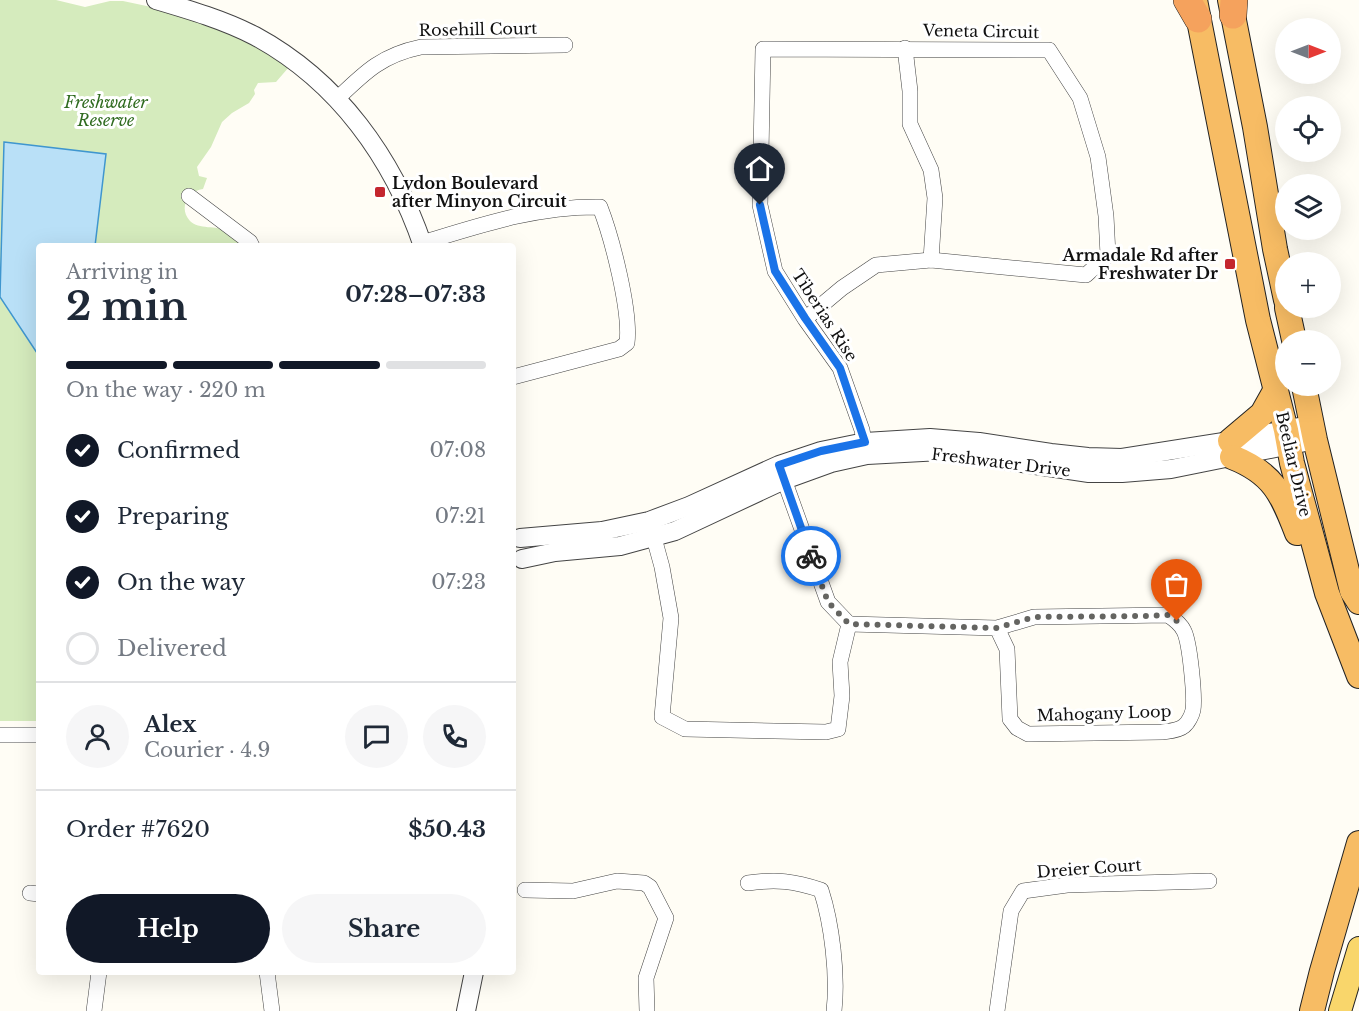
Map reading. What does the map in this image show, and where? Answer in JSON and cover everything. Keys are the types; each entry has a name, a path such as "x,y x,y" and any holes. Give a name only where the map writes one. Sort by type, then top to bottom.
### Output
{"highway":[{"path":"1232,5 1276,252"},
{"name":"Beeliar Drive","path":"1193,6 1258,320 1275,385"},
{"path":"1275,391 1262,414 1231,449 1267,477 1286,503 1312,574 1327,593"},
{"name":"Beeliar Drive","path":"1278,396 1327,593 1359,676"},
{"name":"Beeliar Drive","path":"1306,396 1352,591 1359,602"},
{"path":"1312,1011 1359,843"}],"main road":[{"path":"1340,1011 1359,948"}],"street":[{"path":"156,0 217,19 255,36 294,61 337,99 364,129 386,163 410,210 421,243"},
{"name":"Rosehill Court","path":"337,99 379,62 400,51 421,47 565,45"},
{"path":"905,48 910,91 910,124 931,170 935,198 931,260"},
{"name":"Veneta Circuit","path":"763,49 1049,50 1080,98 1098,157 1106,216 1108,255 1086,275 931,260 876,265 842,288 805,318"},
{"name":"Tiberias Rise","path":"763,49 760,205 775,271 840,368 866,449"},
{"path":"189,196 250,243"},
{"path":"428,243 512,216 570,206 600,207 609,229 627,317 627,343 619,349 516,376"},
{"name":"Freshwater Drive","path":"517,564 555,552 620,546 688,506 781,473 821,451 866,449 941,451 1089,473 1171,469 1231,449 1313,432"},
{"path":"651,529 662,567 671,618 662,717 685,729 826,732 838,729 842,696 840,662 849,624 828,602 781,473"},
{"name":"Freshwater Drive","path":"516,535 651,529"},
{"path":"516,535 524,548 517,564"},
{"name":"Mahogany Loop","path":"849,624 997,628 1034,617 1168,615 1177,621 1184,631 1192,689 1193,710 1190,718 1185,726 1168,731 1028,734 1017,728 1010,719 1007,649 997,628"},
{"path":"0,735 36,735"},
{"path":"748,883 772,880 795,881 821,890 830,928 836,997 834,1011"},
{"path":"525,890 573,891 617,881 644,883 650,887 666,918 646,978 647,1011"},
{"name":"Dreier Court","path":"998,1011 1011,911 1023,891 1067,885 1209,881"},
{"path":"93,1011 99,975"},
{"path":"267,975 272,1011"},
{"path":"466,1011 474,975"},
{"path":"461,1011 471,993"}],"green space":[{"name":"Freshwater Reserve","path":"0,0 56,0 85,7 110,1 123,1 170,11 246,40 289,67 276,82 258,83 249,103 222,122 211,147 197,167 199,176 207,178 203,189 193,193 186,201 186,216 194,224 227,231 243,243 36,243 36,721 0,721"}],"water":[{"path":"4,142 106,154 95,243 36,243 36,351 0,297"}],"way so far":[{"path":"811,556 828,602 849,624 997,628 1034,617 1168,615 1177,621"}],"place":[{"name":"Lydon Boulevard after Minyon Circuit","path":"380,192"},
{"name":"Armadale Rd after Freshwater Dr","path":"1230,264"}],"route":[{"path":"760,205 775,271 840,368 865,442 821,451 779,465 811,556"}]}
